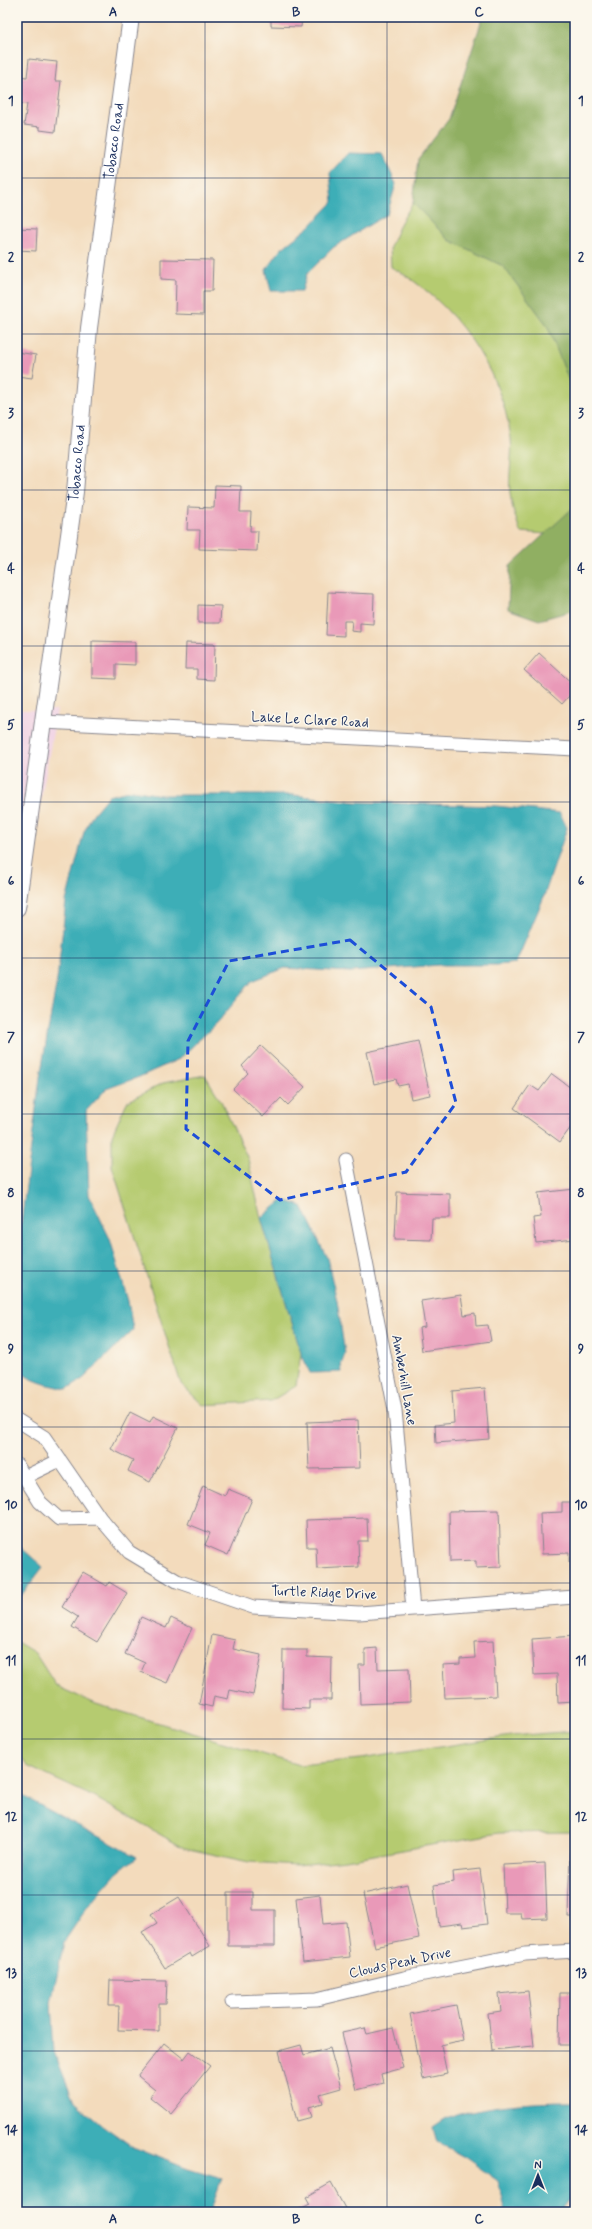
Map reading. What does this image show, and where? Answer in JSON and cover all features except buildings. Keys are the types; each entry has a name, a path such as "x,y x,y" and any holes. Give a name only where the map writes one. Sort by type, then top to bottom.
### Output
{"street":[{"name":"Tobacco Road","path":"17,908 75,492 89,328 131,17"},
{"name":"Lake Le Clare Road","path":"44,722 575,749"},
{"name":"Amberhill Lane","path":"346,1160 395,1410 413,1609"},
{"name":"Turtle Ridge Drive","path":"17,1420 44,1437 100,1518 129,1552 177,1581 253,1607 359,1613 575,1597"},
{"path":"25,1477 60,1460"},
{"path":"17,1465 40,1502 59,1520 100,1518"},
{"name":"Clouds Peak Drive","path":"232,2002 317,1999 404,1978 525,1954 575,1951"}],"highlighted area":[{"path":"350,940 431,1007 456,1103 406,1172 280,1200 186,1129 188,1041 229,961"}],"shaded area":[{"path":"17,710 57,710 31,856 17,855"}],"green space":[{"path":"483,17 575,17 575,406 573,391 547,325 503,266 449,240 413,203 418,159 449,119"},
{"path":"575,17 575,555 566,554 546,534 520,532 510,493 511,438 506,412 497,386 485,362 454,317 414,281 391,267 390,247 401,222 413,203 432,190"},
{"path":"575,506 575,610 539,620 508,609 510,566"},
{"path":"205,1075 221,1101 248,1159 261,1218 301,1353 296,1386 271,1401 203,1405 181,1384 112,1166 112,1135 127,1102 163,1083"},
{"path":"17,1642 35,1653 56,1686 96,1704 299,1765 361,1759 511,1736 575,1731 575,1832 499,1833 346,1860 297,1865 249,1862 184,1848 94,1797 27,1766 17,1752"}],"water":[{"path":"348,153 382,154 396,184 387,214 334,247 307,274 302,291 271,291 266,270 281,249 309,227 333,202 330,173"},
{"path":"132,790 161,795 293,795 356,802 496,806 560,813 567,828 543,899 516,963 498,965 439,965 350,972 285,968 252,981 217,1023 179,1059 139,1077 106,1089 86,1111 89,1195 110,1239 128,1301 133,1330 84,1378 67,1389 47,1385 34,1380 27,1377 17,1369 17,1256 40,1077 57,980 66,901 84,832 93,814 108,796"},
{"path":"283,1200 302,1206 327,1258 337,1301 345,1354 341,1365 342,1372 310,1373 301,1353 261,1218"},
{"path":"17,1544 43,1567 17,1601"},
{"path":"17,1793 137,1857 117,1873 88,1906 64,1942 51,2003 54,2052 74,2101 102,2125 133,2147 188,2169 222,2179 210,2212 17,2212"},
{"path":"575,2102 575,2192 559,2212 506,2212 498,2181 466,2158 437,2142 433,2128 449,2118 480,2109 530,2103"}]}
